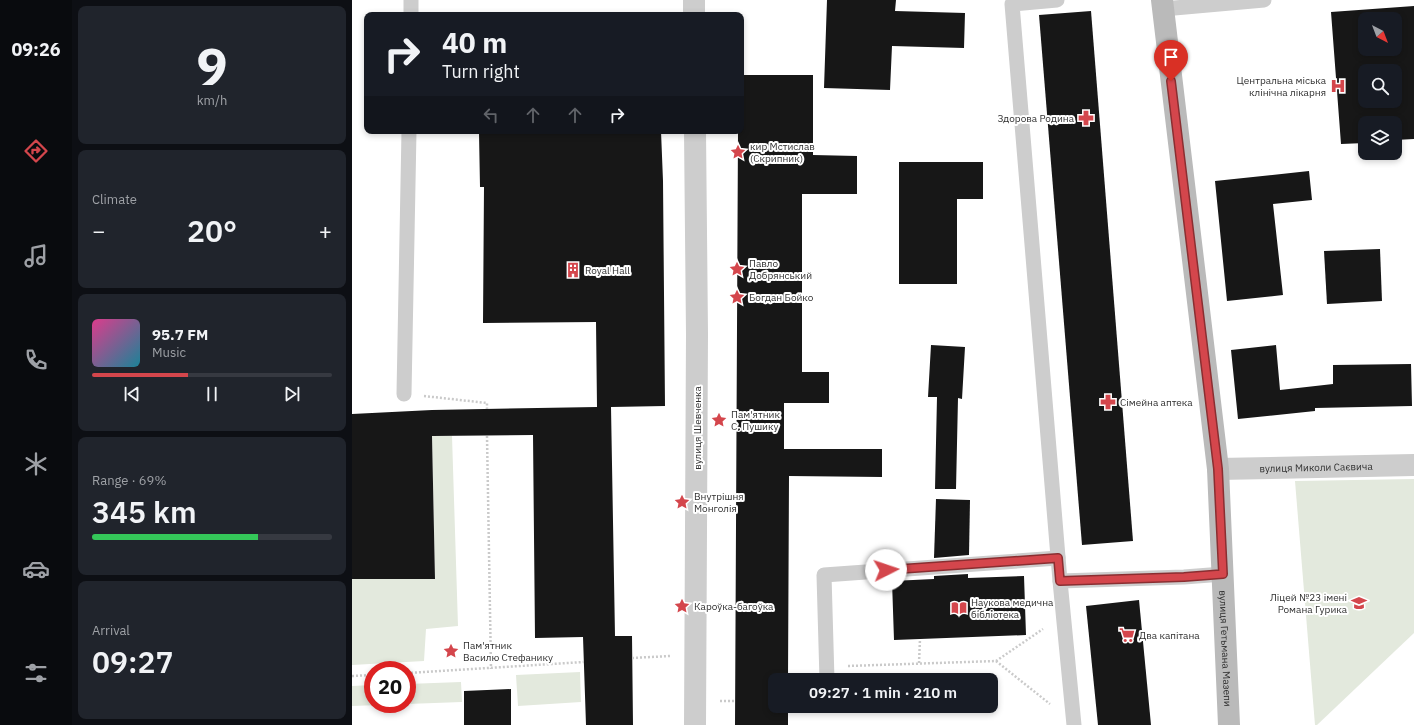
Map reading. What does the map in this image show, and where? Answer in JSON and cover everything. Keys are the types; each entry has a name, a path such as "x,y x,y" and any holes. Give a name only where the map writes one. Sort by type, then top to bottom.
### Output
{"main road":[{"name":"вулиця Гетьмана Мазепи","path":"1162,4 1218,469 1229,725"}],"street":[{"path":"694,0 694,12"},
{"name":"вулиця Шевченка","path":"695,134 697,334 695,725"},
{"name":"вулиця Миколи Саєвича","path":"1218,469 1414,465"}],"lane":[{"path":"411,0 411,12"},
{"path":"1057,0 1012,4 1058,558 1074,724"},
{"path":"1162,4 1264,0"},
{"path":"404,394 409,134"},
{"path":"826,673 824,575 1058,558"},
{"path":"1060,581 1184,577 1223,574"}],"path":[{"path":"404,394 487,403 487,409"},
{"path":"487,436 491,669"},
{"path":"826,673 919,664 996,661 1063,615"},
{"path":"919,664 920,639"},
{"path":"632,658 674,655"},
{"path":"996,661 1074,724"},
{"path":"416,673 584,662"},
{"path":"352,676 364,675"}],"shaded area":[{"path":"432,436 452,436 458,626 426,629 424,661 364,661 364,664 352,665 352,579 435,578"},
{"name":"Ліцей №23 імені Романа Гурика","path":"1414,479 1414,633 1317,725 1315,725 1295,481"},
{"path":"580,672 581,702 518,706 516,675"},
{"path":"461,682 462,702 416,704 416,684"},
{"path":"364,685 364,706 352,706 352,686"}],"building":[{"path":"827,0 896,0 895,11 965,13 964,48 892,46 890,90 824,88"},
{"path":"1414,6 1414,139 1402,140 1402,116 1358,116 1358,143 1341,144 1331,12"},
{"path":"1091,11 1133,541 1082,545 1039,15"},
{"path":"744,75 813,75 813,155 857,156 857,194 802,194 802,372 829,372 829,403 784,403 784,449 882,449 882,477 789,476 788,673 768,673 768,713 788,713 788,725 735,725 738,134 744,134"},
{"path":"479,134 661,134 663,181 665,406 611,407 615,636 632,636 633,725 586,725 583,637 535,638 533,435 432,436 435,579 352,579 352,414 432,410 597,407 596,322 483,323 484,187 480,187"},
{"path":"899,162 983,162 983,199 957,199 957,284 899,284"},
{"path":"1309,171 1312,200 1273,204 1283,295 1227,301 1215,181"},
{"path":"1380,249 1382,301 1327,304 1324,251"},
{"path":"931,345 965,347 962,399 958,398 956,489 935,489 937,397 928,397"},
{"path":"1276,345 1280,390 1333,384 1333,365 1411,364 1412,406 1315,408 1315,411 1238,419 1231,350"},
{"path":"936,499 970,500 969,555 934,558"},
{"name":"Наукова медична бібліотека","path":"968,574 968,578 1024,576 1026,635 894,640 892,581 934,579 934,576"},
{"path":"1139,600 1151,725 1098,725 1086,606"},
{"path":"511,689 511,725 464,725 464,691"}],"place":[{"name":"Центральна міська клінічна лікарня","path":"1338,86"},
{"name":"Здорова Родина","path":"1086,118"},
{"name":"кир Мстислав (Скрипник)","path":"738,152"},
{"name":"Павло Добрянський","path":"737,269"},
{"name":"Royal Hall","path":"573,270"},
{"name":"Богдан Бойко","path":"737,297"},
{"name":"Сімейна аптека","path":"1108,402"},
{"name":"Пам'ятник С. Пушику","path":"719,420"},
{"name":"Внутрішня Монголія","path":"682,502"},
{"name":"Ліцей №23 імені Романа Гурика","path":"1359,603"},
{"name":"Кароўка-багоўка","path":"682,606"},
{"name":"Наукова медична бібліотека","path":"959,608"},
{"name":"Два капітана","path":"1127,635"},
{"name":"Пам'ятник Василю Стефанику","path":"451,651"}],"route":[{"path":"886,570 1058,558 1060,581 1184,577 1223,574 1218,469 1171,81"}]}
